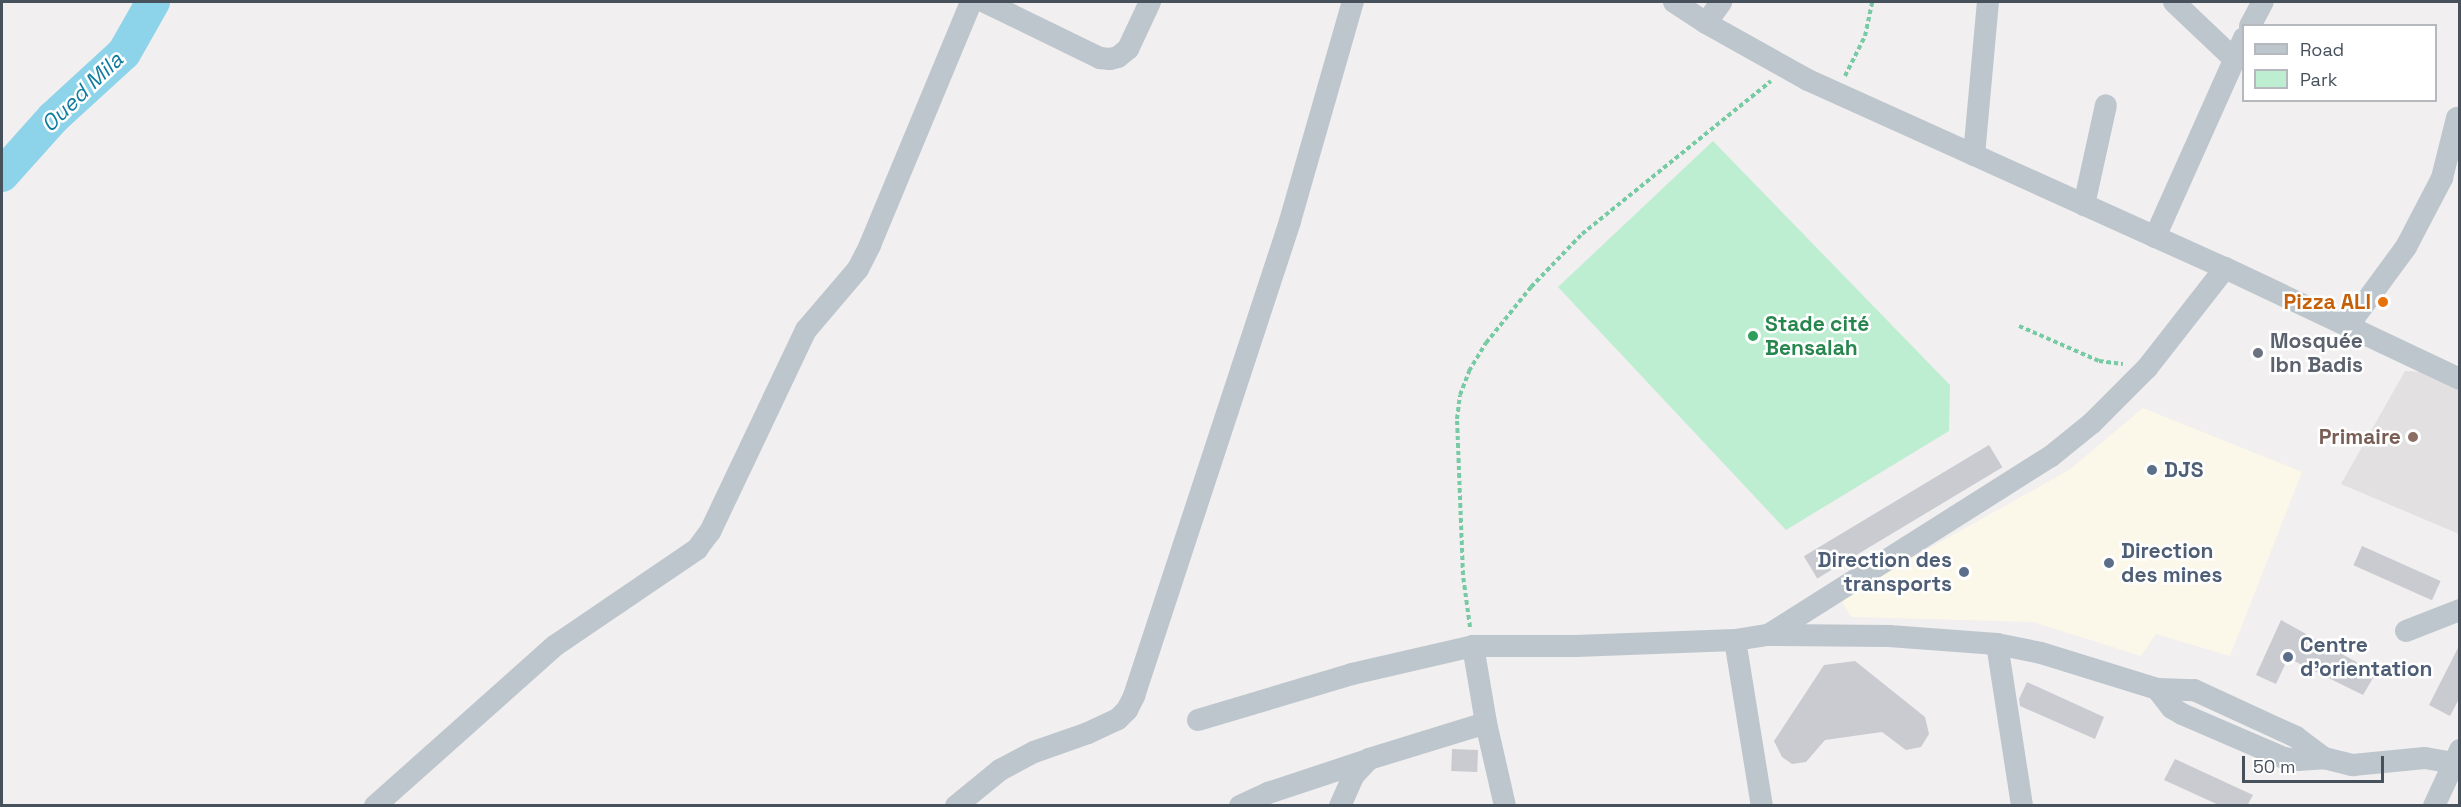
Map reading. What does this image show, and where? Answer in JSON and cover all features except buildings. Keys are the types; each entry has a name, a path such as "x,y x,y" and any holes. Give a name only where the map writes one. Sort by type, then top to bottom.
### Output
{"street":[{"path":"375,806 556,645 697,549 710,532 806,330 858,269 870,245 970,2"},
{"path":"985,2 1100,58 1110,59 1118,57 1128,49 1150,2"},
{"path":"956,806 1000,770 1034,752 1088,733 1118,718 1127,710 1134,696 1290,221 1353,2"},
{"path":"1674,2 1786,69 2224,268 2460,379"},
{"path":"1706,23 1721,2"},
{"path":"1974,155 1988,2"},
{"path":"2174,2 2233,58"},
{"path":"2251,24 2263,2"},
{"path":"2155,237 2242,42"},
{"path":"2084,205 2106,105"},
{"path":"2348,326 2406,247 2442,178 2457,118"},
{"path":"1768,635 2050,457 2092,423 2147,368 2224,268"},
{"path":"2406,631 2460,610"},
{"path":"1198,720 1352,674 1473,646 1576,646 1735,640 1768,635 1889,636 1997,644 2041,653 2157,689 2194,690 2296,737 2324,758 2353,765 2408,758 2458,760 2434,806"},
{"path":"1735,640 1762,806"},
{"path":"1997,644 2022,806"},
{"path":"1473,646 1486,723 1505,806"},
{"path":"1240,806 1269,793 1369,759 1486,723"},
{"path":"1340,806 1342,797 1354,775 1369,759"}],"path":[{"path":"1837,93 1865,36 1872,2"},
{"path":"1473,646 1463,575 1456,419 1460,394 1469,371 1486,343 1524,296 1582,234 1786,69"},
{"path":"2019,326 2099,361 2147,368"}],"shaded area":[{"name":"Primaire","path":"2405,371 2424,372 2459,390 2459,534 2341,484"},
{"path":"2143,408 2302,472 2230,656 2156,634 2141,656 2033,622 1851,617 1840,598 2069,470"}],"green space":[{"name":"Stade cité Bensalah","path":"1713,141 1950,385 1949,431 1786,530 1558,287"}],"waterway":[{"name":"Oued Mila","path":"2,175 53,118 124,53 153,2"}],"place":[{"name":"Pizza ALI","path":"2383,302"},
{"name":"Stade cité Bensalah","path":"1753,336"},
{"name":"Mosquée Ibn Badis","path":"2258,353"},
{"name":"Primaire","path":"2413,437"},
{"name":"DJS","path":"2152,470"},
{"name":"Direction des mines","path":"2109,563"},
{"name":"Direction des transports","path":"1964,572"},
{"name":"Centre d'orientation","path":"2288,657"}]}
